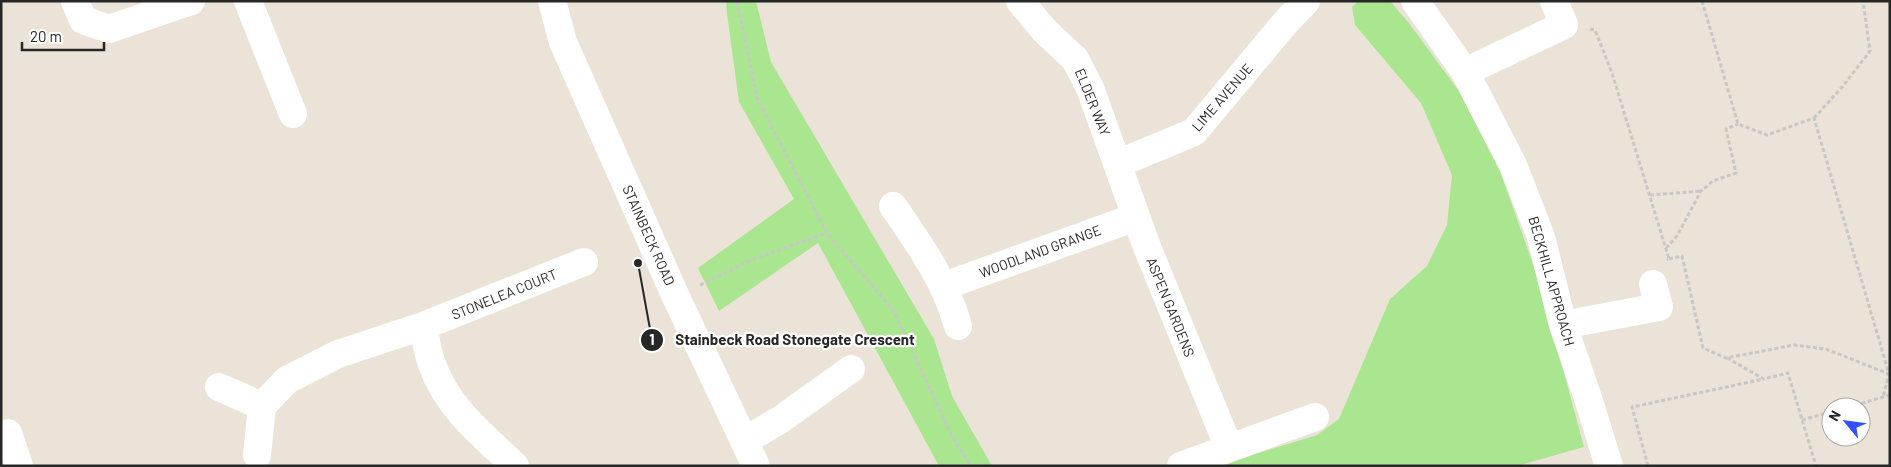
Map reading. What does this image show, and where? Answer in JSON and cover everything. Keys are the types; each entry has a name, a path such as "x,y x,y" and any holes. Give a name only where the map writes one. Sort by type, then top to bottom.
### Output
{"street":[{"path":"75,1 82,20 109,30 191,1"},
{"path":"248,1 293,114"},
{"name":"STAINBECK ROAD","path":"552,1 563,42 676,297 756,466"},
{"name":"ELDER WAY","path":"1020,1 1045,31 1075,59 1090,88 1117,164"},
{"name":"LIME AVENUE","path":"1117,164 1194,132 1285,23 1306,1"},
{"name":"BECKHILL APPROACH","path":"1414,1 1465,72 1514,165 1541,237 1563,325 1609,466"},
{"path":"1465,72 1564,25 1554,1"},
{"name":"ASPEN GARDENS","path":"1117,164 1183,338 1229,448"},
{"path":"893,206 922,248 944,286 953,306 958,326"},
{"name":"WOODLAND GRANGE","path":"944,286 1136,217"},
{"name":"STONELEA COURT","path":"262,406 287,380 338,354 423,326 584,262"},
{"path":"1563,325 1659,307 1653,284"},
{"path":"423,326 432,364 449,399 467,421 515,466"},
{"path":"744,440 780,420 851,369"},
{"path":"219,387 262,406 257,455"},
{"path":"1181,466 1315,417"},
{"path":"8,433 19,466"}],"path":[{"path":"737,1 757,98 827,233 893,310 953,438 971,466"},
{"path":"1702,1 1738,124"},
{"path":"1666,248 1677,236 1702,191 1713,182 1736,173 1726,129 1738,124 1767,135 1814,118 1843,86 1870,51 1863,1"},
{"path":"1606,59 1612,72 1669,259"},
{"path":"1814,118 1890,374 1883,397"},
{"path":"1650,195 1702,191"},
{"path":"676,297 751,260 827,233"},
{"path":"1653,284 1649,266 1682,256 1703,348 1726,358 1764,379"},
{"path":"1726,358 1794,345 1826,348 1890,374"},
{"path":"1648,466 1632,407 1788,373 1816,466"},
{"path":"1871,400 1890,395"},
{"path":"1802,420 1821,415"}],"green space":[{"path":"726,1 756,1 771,62 934,339 952,396 992,466 939,466 818,243 719,311 698,268 794,199 739,102"},
{"path":"1358,1 1390,1 1408,22 1459,91 1500,171 1540,284 1584,447 1517,466 1216,466 1317,435 1339,419 1390,299 1427,266 1447,225 1452,175 1421,103 1355,25 1352,7"}],"place":[{"name":"Stainbeck Road Stonegate Crescent","path":"638,263"}]}
